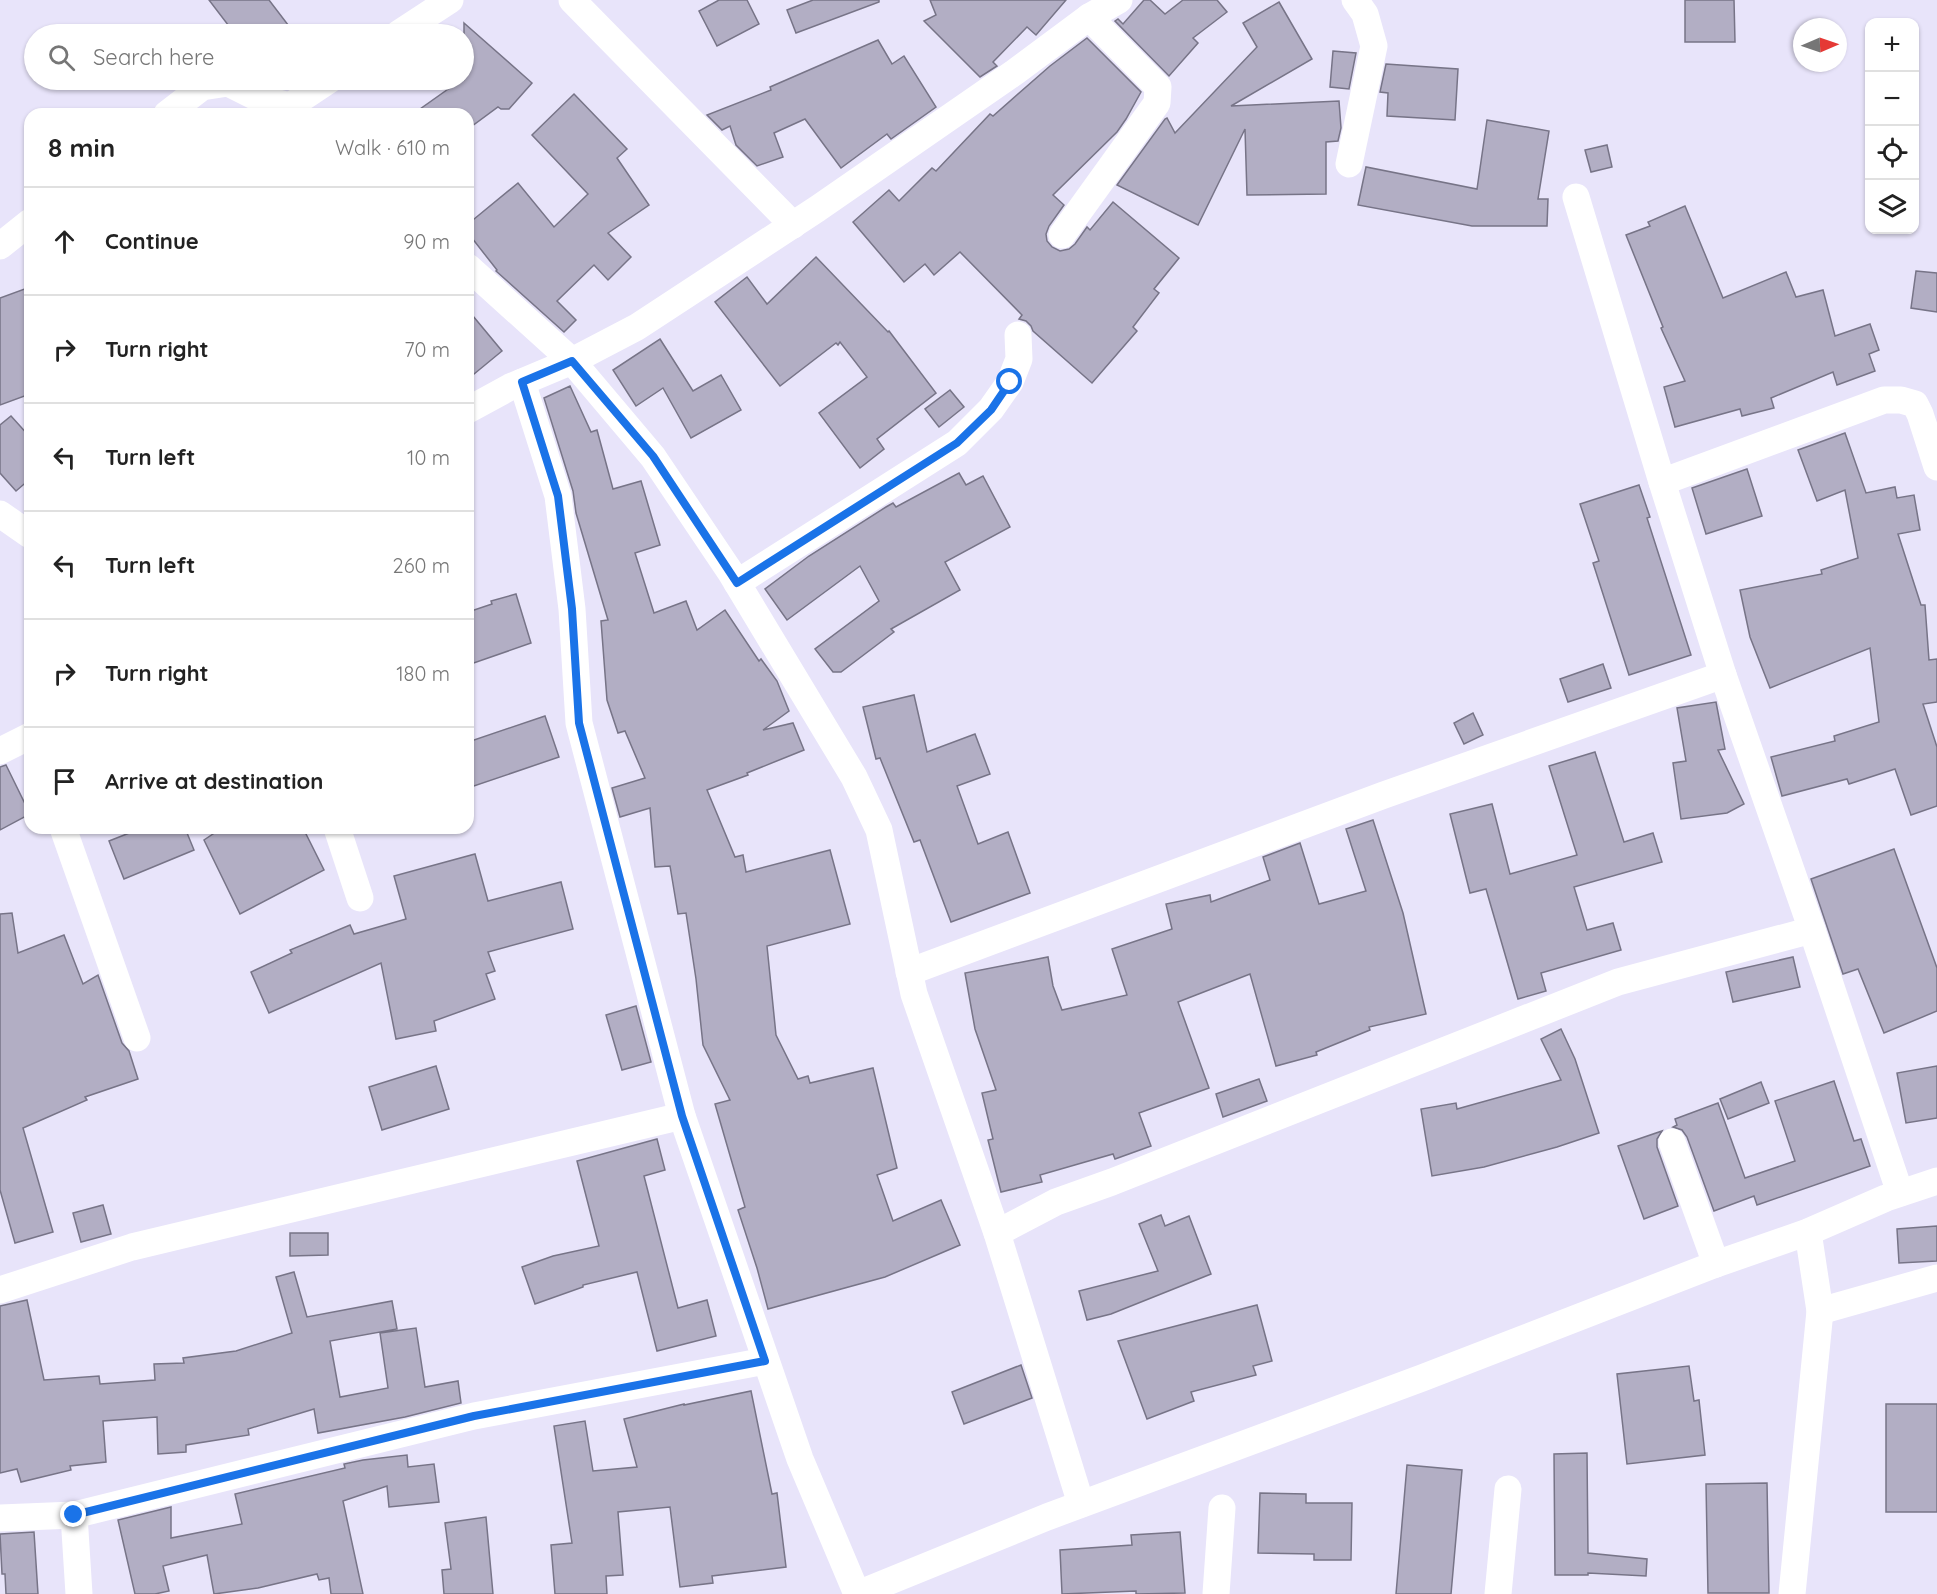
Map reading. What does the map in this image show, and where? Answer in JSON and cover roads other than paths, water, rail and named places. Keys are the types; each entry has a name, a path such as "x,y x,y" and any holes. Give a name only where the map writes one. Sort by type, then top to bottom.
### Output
{"street":[{"path":"413,24 450,0"},
{"path":"572,0 793,225"},
{"path":"474,407 522,382 572,361 637,327 793,225 1015,72 1089,17 1119,0"},
{"path":"1349,164 1374,46 1365,15 1355,0"},
{"path":"1062,235 1157,103 1158,87 1089,17"},
{"path":"175,108 198,90"},
{"path":"242,90 288,108"},
{"path":"296,108 317,90"},
{"path":"1576,197 1723,675 1900,1193"},
{"path":"0,246 24,227"},
{"path":"474,272 572,361 653,456 737,583 854,777 879,830 914,994 997,1233 1081,1504"},
{"path":"737,583 957,443 991,410 1010,382 1019,359 1018,335"},
{"path":"522,382 558,496 572,609 579,723 682,1116 800,1459 858,1594 1081,1504 1411,1382 1716,1264 1808,1232 1900,1193 1937,1181"},
{"path":"1662,482 1884,400 1901,400 1915,404 1937,467"},
{"path":"0,514 24,531"},
{"path":"909,972 1384,795 1723,675"},
{"path":"0,751 24,739"},
{"path":"65,834 137,1038"},
{"path":"338,834 360,897"},
{"path":"997,1233 1056,1202 1133,1174 1618,982 1812,930"},
{"path":"0,1290 132,1247 682,1116"},
{"path":"1672,1142 1716,1264"},
{"path":"1792,1594 1820,1311 1808,1232"},
{"path":"1820,1311 1937,1278"},
{"path":"0,1518 74,1515 474,1416 765,1361"},
{"path":"1497,1594 1508,1489"},
{"path":"1216,1594 1222,1508"},
{"path":"74,1515 79,1594"}]}
